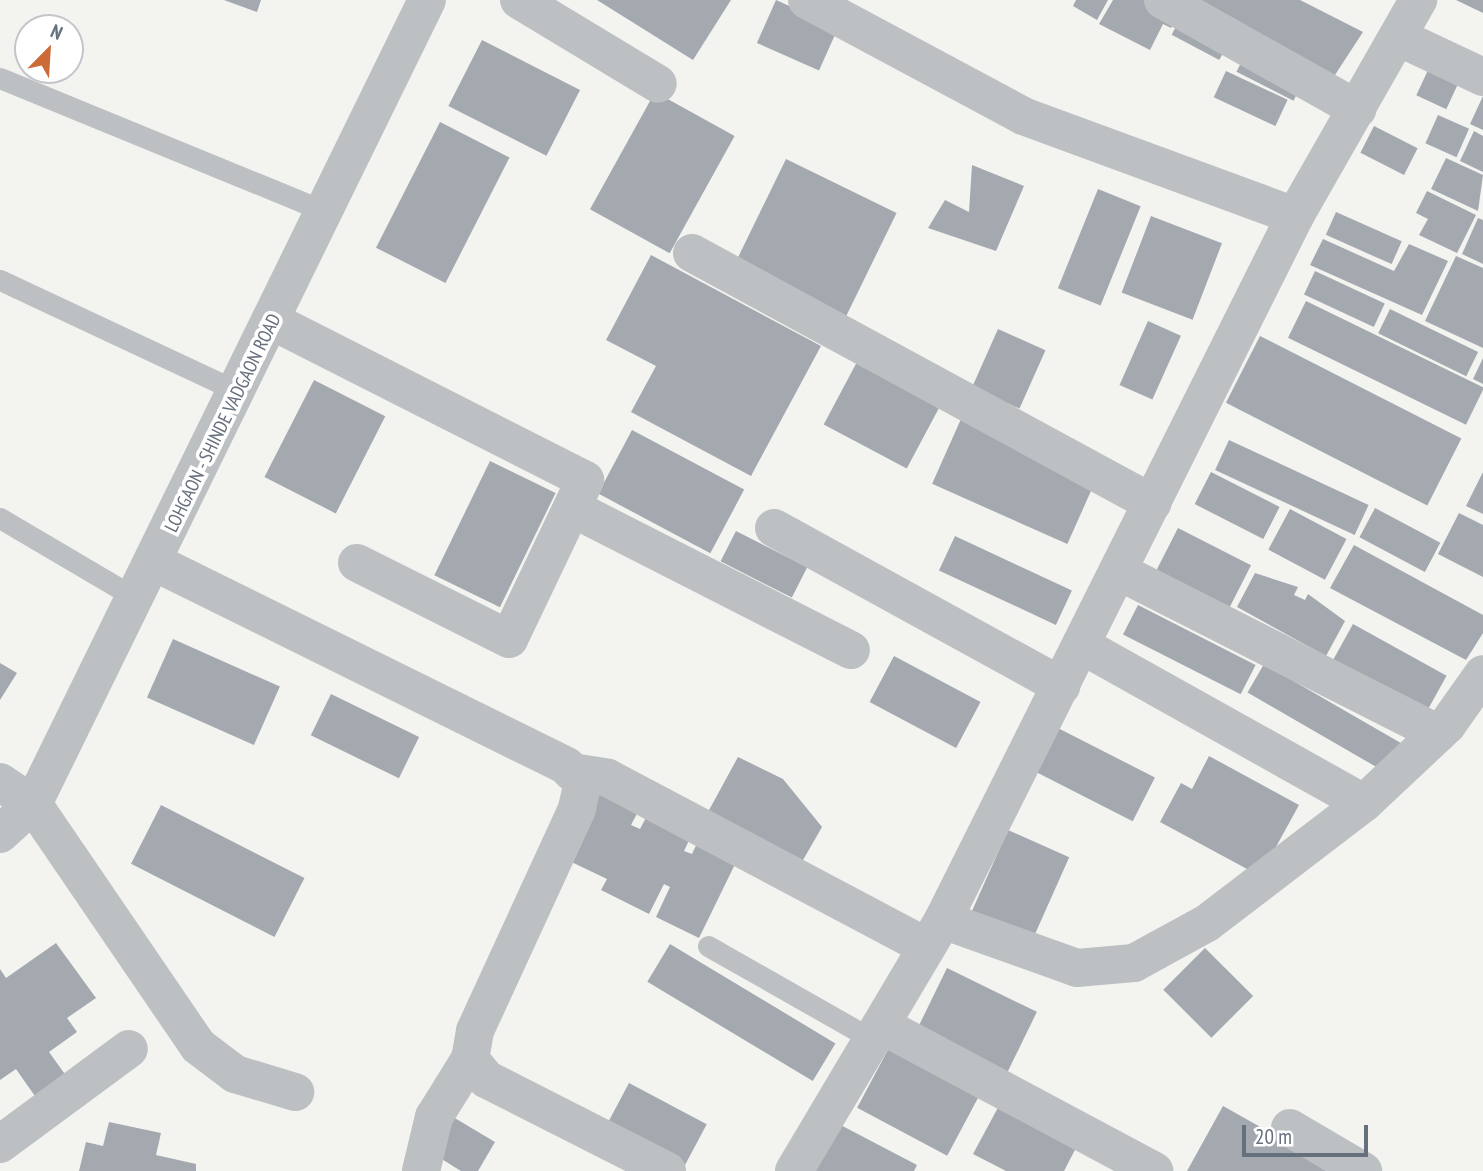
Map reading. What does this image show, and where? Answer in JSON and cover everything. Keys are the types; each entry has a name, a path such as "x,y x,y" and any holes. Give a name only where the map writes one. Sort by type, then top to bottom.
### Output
{"street":[{"name":"LOHGAON - SHINDE VADGAON ROAD","path":"0,834 33,804 274,322 427,0"},
{"path":"519,0 658,84"},
{"path":"807,0 1023,116 1295,216"},
{"path":"1163,0 1357,109"},
{"path":"793,1171 935,934 1295,216 1418,0"},
{"path":"1398,37 1483,77"},
{"path":"692,253 1152,503"},
{"path":"274,322 584,480 509,639 357,562"},
{"path":"572,508 851,650"},
{"path":"774,528 1060,686"},
{"path":"154,562 572,772 583,782 577,809 475,1031 470,1059 433,1117 421,1171"},
{"path":"1118,571 1438,733"},
{"path":"1081,645 1364,803"},
{"path":"572,772 608,778 935,934 1077,968 1134,963 1207,923 1364,803 1438,733 1483,674"},
{"path":"0,782 33,804 198,1046 235,1074 295,1091"},
{"path":"876,1032 1154,1171"},
{"path":"0,1144 129,1049"},
{"path":"470,1059 486,1079 667,1171"},
{"path":"1290,1128 1363,1171"}],"lane":[{"path":"0,78 327,212"},
{"path":"0,280 239,392"},
{"path":"0,518 136,598"},
{"path":"708,946 876,1032"}],"building":[{"path":"224,0 261,0 257,12"},
{"path":"597,0 731,0 693,60"},
{"path":"776,0 838,28 819,71 757,43"},
{"path":"1076,0 1108,0 1097,20 1073,6"},
{"path":"1113,0 1154,0 1179,14 1171,28 1163,24 1150,50 1099,24"},
{"path":"1197,0 1300,0 1363,32 1333,78"},
{"path":"1456,0 1483,0 1483,13"},
{"path":"1181,17 1229,42 1219,60 1172,35"},
{"path":"482,40 580,90 546,156 448,106"},
{"path":"1246,53 1303,82 1293,101 1236,72"},
{"path":"1429,68 1459,82 1446,109 1416,95"},
{"path":"1226,71 1288,100 1275,126 1214,97"},
{"path":"655,92 735,136 670,253 590,209"},
{"path":"1483,96 1483,130 1470,124"},
{"path":"1438,115 1469,129 1456,157 1425,143"},
{"path":"440,122 509,157 445,283 376,248"},
{"path":"1374,126 1418,148 1404,175 1360,153"},
{"path":"1474,131 1483,136 1483,172 1460,161"},
{"path":"1446,158 1483,175 1478,211 1431,189"},
{"path":"786,159 897,213 842,324 732,270"},
{"path":"972,165 1024,186 996,251 928,228 945,200 969,212"},
{"path":"1098,189 1141,206 1101,305 1058,288"},
{"path":"1427,191 1476,215 1457,253 1419,235 1428,219 1416,213"},
{"path":"1336,212 1402,241 1392,264 1326,235"},
{"path":"1151,216 1222,243 1193,320 1122,293"},
{"path":"1478,218 1483,220 1483,264 1462,254"},
{"path":"1323,239 1394,271 1409,244 1448,261 1422,315 1310,265"},
{"path":"651,255 821,346 751,476 631,412 656,366 606,340"},
{"path":"1456,256 1483,268 1483,348 1425,321"},
{"path":"1315,271 1385,304 1374,327 1304,295"},
{"path":"1306,301 1483,387 1466,425 1288,338"},
{"path":"1390,309 1478,352 1466,376 1378,333"},
{"path":"1148,321 1181,336 1152,400 1120,385"},
{"path":"998,329 1046,350 1019,409 972,387"},
{"path":"1260,336 1461,439 1427,505 1226,403"},
{"path":"1483,358 1483,384 1473,379"},
{"path":"858,360 941,404 907,469 824,424"},
{"path":"314,380 385,416 336,513 265,477"},
{"path":"961,419 1096,479 1067,544 932,484"},
{"path":"632,430 744,490 710,553 598,494"},
{"path":"1229,440 1369,505 1355,535 1215,470"},
{"path":"490,461 556,493 500,607 434,575"},
{"path":"1211,472 1280,507 1263,539 1195,504"},
{"path":"1483,472 1483,514 1466,506"},
{"path":"1375,508 1440,543 1425,572 1360,537"},
{"path":"1290,509 1347,539 1325,580 1268,550"},
{"path":"1459,513 1483,525 1483,577 1438,554"},
{"path":"1178,528 1251,565 1227,612 1154,574"},
{"path":"736,531 807,567 792,598 721,561"},
{"path":"955,536 1072,591 1056,625 939,570"},
{"path":"1354,545 1483,615 1483,633 1466,660 1330,588"},
{"path":"1255,573 1298,587 1294,595 1305,600 1308,594 1345,621 1326,656 1237,607"},
{"path":"1138,605 1256,665 1241,694 1123,634"},
{"path":"1353,624 1447,676 1425,714 1332,662"},
{"path":"173,639 280,687 254,745 147,697"},
{"path":"894,656 981,702 956,748 870,702"},
{"path":"0,663 17,673 0,700"},
{"path":"1264,664 1402,744 1385,772 1248,693"},
{"path":"331,694 419,737 399,778 311,735"},
{"path":"1048,723 1155,777 1133,821 1026,767"},
{"path":"1209,756 1299,805 1260,876 1160,822 1181,783 1192,789"},
{"path":"738,757 783,779 822,827 795,874 702,823"},
{"path":"597,782 642,804 631,825 640,829 649,812 692,834 684,851 692,854 700,837 739,856 699,938 656,917 670,887 664,884 649,914 601,890 607,879 561,857"},
{"path":"161,805 304,878 274,937 131,864"},
{"path":"1008,830 1069,857 1031,942 970,915"},
{"path":"56,943 96,998 67,1018 77,1032 49,1052 67,1077 37,1099 16,1069 0,1080 0,969 6,978"},
{"path":"670,944 835,1043 813,1081 647,982"},
{"path":"1205,948 1253,996 1211,1038 1163,990"},
{"path":"947,968 1037,1012 1005,1077 915,1033"},
{"path":"890,1046 980,1094 947,1156 857,1108"},
{"path":"629,1083 707,1124 684,1168 606,1126"},
{"path":"1001,1102 1079,1142 1064,1171 1006,1171 973,1154"},
{"path":"1223,1106 1339,1171 1187,1171"},
{"path":"448,1114 495,1142 478,1171 461,1171 427,1150"},
{"path":"831,1120 917,1165 914,1171 804,1171"},
{"path":"109,1122 161,1133 156,1155 196,1164 196,1171 79,1171 86,1142 103,1146"}]}
